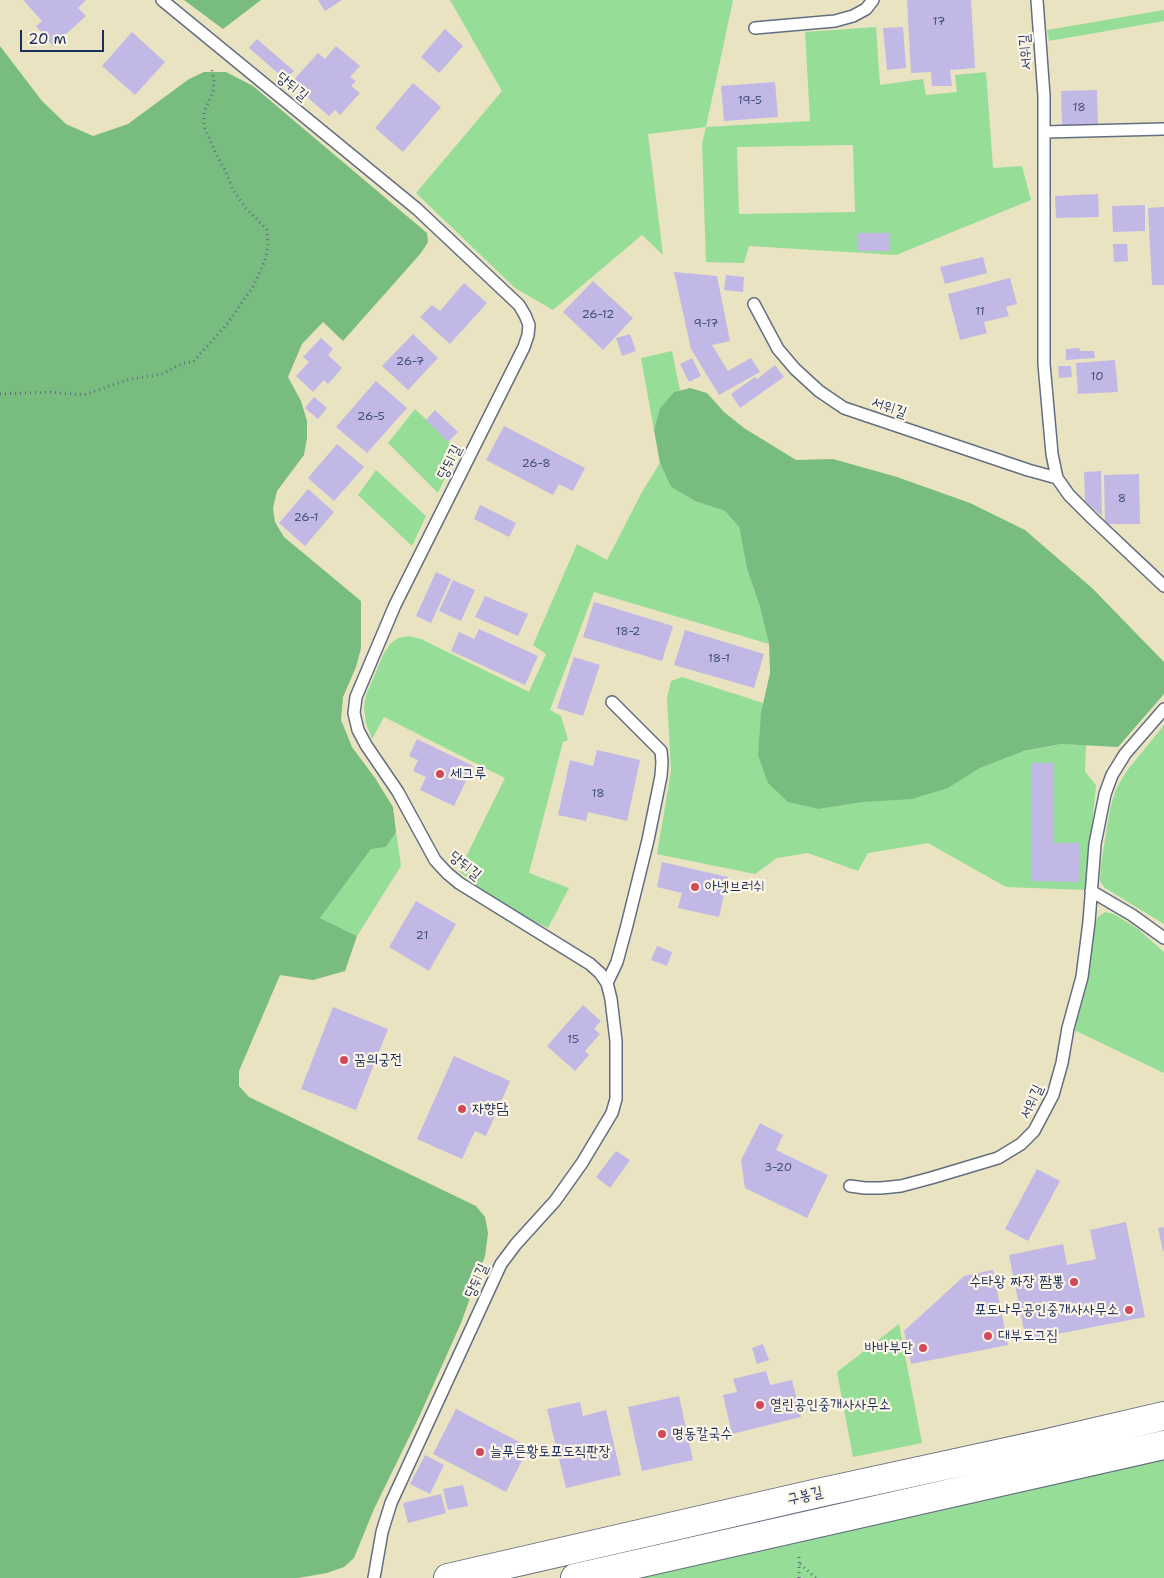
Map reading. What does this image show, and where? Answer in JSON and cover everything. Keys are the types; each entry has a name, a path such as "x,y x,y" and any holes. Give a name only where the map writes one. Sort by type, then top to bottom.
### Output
{"street":[{"name":"구봉길","path":"448,1578 1164,1416"},
{"name":"구봉길","path":"576,1578 1164,1445"}],"lane":[{"name":"당뒤길","path":"162,0 417,209 519,305 529,325 524,347 395,605 356,697 354,713 358,730 366,745 398,792 435,860 447,874 590,964 607,983 616,1041 616,1099 612,1113 582,1163 555,1201 516,1244 501,1264 391,1503 382,1532 374,1578"},
{"path":"755,28 835,21 853,16 866,9 873,0"},
{"name":"서위길","path":"1038,0 1044,96 1044,364 1052,454 1057,478 1069,495 1164,586"},
{"path":"1044,132 1164,130"},
{"name":"서위길","path":"754,304 778,349 795,369 819,391 844,408 1057,478"},
{"path":"607,983 617,962 630,915 648,840 662,762 661,751 612,702"},
{"name":"서위길","path":"850,1186 881,1188 902,1186 998,1158 1021,1144 1034,1131 1054,1094 1068,1028 1082,977 1086,953 1095,844 1099,816 1105,794 1112,775 1125,754 1164,709"},
{"path":"1091,891 1132,915 1164,938"}],"path":[{"path":"0,394 50,392 84,395 130,379 162,374 183,363 193,362 228,323 254,285 265,260 268,246 267,230 246,208 233,190 204,126 204,112 213,92 214,81 210,63 211,40"},
{"path":"799,1578 800,1555"},
{"path":"799,1563 816,1578"}],"green space":[{"path":"184,0 261,0 223,29"},
{"path":"450,0 733,0 706,127 648,134 663,255 642,235 553,310 515,288 416,193 502,91"},
{"path":"1164,10 1164,21 1049,41 1047,30"},
{"path":"876,27 880,85 923,79 926,95 957,92 955,75 986,72 993,168 1022,166 1031,200 896,255 749,246 744,263 706,262 702,144 706,127 810,121 805,32","holes":["853,145 855,212 739,214 737,147"]},
{"path":"0,46 42,101 66,124 93,136 128,124 189,79 204,72 226,72 253,86 427,233 428,242 421,253 343,341 323,322 302,344 288,377 301,401 307,421 307,438 304,455 277,491 273,508 275,522 284,537 361,601 361,648 356,667 343,697 341,720 352,747 393,807 396,832 386,847 371,849 320,918 357,936 345,971 313,980 280,975 239,1071 239,1086 249,1097 476,1206 485,1217 488,1233 485,1256 461,1323 419,1417 374,1509 354,1558 344,1567 327,1573 298,1578 0,1578"},
{"path":"672,351 680,390 674,392 660,408 654,430 641,358"},
{"path":"690,388 707,393 724,412 744,428 796,460 833,459 897,477 970,503 1025,530 1092,588 1164,662 1164,694 1118,747 1061,744 1024,751 980,768 948,788 912,799 863,802 819,809 788,802 768,783 758,755 761,713 770,673 769,644 760,607 747,569 739,527 725,511 695,501 671,487 660,463 654,430 660,408 674,392"},
{"path":"415,409 458,450 438,493 388,443"},
{"path":"660,463 671,487 695,501 725,511 739,527 747,569 760,607 769,644 594,592 550,710 561,716 568,740 563,742 529,873 569,888 548,928 485,892 459,871 505,778 384,717 372,739 366,723 364,708 366,695 384,653 391,643 398,638 409,636 421,639 529,692 546,654 533,645 577,544 607,560 642,492"},
{"path":"376,470 426,516 412,546 358,495"},
{"path":"682,677 763,703 758,755 819,809 948,788 980,768 1021,752 1061,744 1086,745 1085,772 1096,785 1086,890 1006,887 928,843 868,853 858,871 808,853 777,858 755,874 657,854 671,771 667,698 671,681"},
{"path":"1164,725 1164,924 1105,888 1100,881 1110,809 1116,789 1126,772"},
{"path":"396,832 401,866 357,936 320,918 371,849 386,847"},
{"path":"1105,912 1114,914 1138,929 1164,952 1164,1073 1074,1030 1088,973 1094,924 1098,917"},
{"path":"899,1324 922,1443 853,1457 837,1372"},
{"path":"1164,1458 1164,1578 631,1578"}],"building":[{"path":"23,0 86,0 78,8 86,16 53,46 36,26 42,21"},
{"path":"318,0 342,0 325,11"},
{"path":"907,0 971,0 975,68 950,70 952,86 932,86 931,72 911,73"},
{"path":"903,27 906,68 887,70 883,28"},
{"path":"445,29 463,46 439,73 421,57"},
{"path":"132,32 165,62 135,95 102,66"},
{"path":"257,39 294,71 286,80 249,48"},
{"path":"336,46 360,66 350,77 356,81 351,86 360,93 340,115 335,110 329,116 291,83 318,53 325,59"},
{"path":"775,82 778,117 724,121 721,86"},
{"path":"413,83 441,107 403,152 375,128"},
{"path":"1097,90 1098,124 1062,125 1061,91"},
{"path":"1098,194 1099,217 1056,218 1055,196"},
{"path":"1145,205 1145,231 1113,232 1112,206"},
{"path":"1164,207 1164,285 1152,285 1148,208"},
{"path":"857,233 889,233 889,251 857,251"},
{"path":"1113,244 1127,244 1128,261 1114,262"},
{"path":"983,257 987,273 945,284 940,267"},
{"path":"674,272 717,276 730,341 712,345 728,371 751,358 760,372 719,395 691,349"},
{"path":"726,275 744,277 743,292 724,290"},
{"path":"1010,278 1017,304 1006,307 1009,316 984,322 987,333 960,340 948,294"},
{"path":"593,281 633,318 603,350 563,312"},
{"path":"464,283 487,303 450,344 420,317 432,305 440,311"},
{"path":"413,334 438,358 408,390 382,366"},
{"path":"630,334 636,351 622,356 616,338"},
{"path":"321,338 333,349 328,355 342,368 328,384 324,380 313,392 296,376 309,362 303,357"},
{"path":"1079,348 1080,351 1094,351 1095,358 1066,360 1066,349"},
{"path":"692,358 701,376 689,382 680,364"},
{"path":"1115,360 1118,392 1078,394 1076,363"},
{"path":"775,365 784,377 740,408 731,394 755,377 757,379"},
{"path":"1058,366 1071,366 1072,377 1059,378"},
{"path":"376,381 407,408 367,453 336,427"},
{"path":"314,397 327,408 318,419 305,408"},
{"path":"435,410 458,432 448,442 426,420"},
{"path":"504,426 585,468 573,491 559,484 553,495 486,460"},
{"path":"337,444 364,467 334,501 308,478"},
{"path":"1101,471 1102,516 1085,501 1084,472"},
{"path":"1139,474 1140,524 1105,524 1104,475"},
{"path":"308,489 334,512 305,546 279,523"},
{"path":"480,505 516,523 509,537 474,519"},
{"path":"436,572 451,579 431,623 416,616"},
{"path":"453,580 475,590 461,621 439,611"},
{"path":"485,596 528,614 518,636 475,617"},
{"path":"594,602 673,626 662,661 583,637"},
{"path":"479,629 538,656 525,685 451,651 459,632 474,639"},
{"path":"685,630 764,654 754,688 674,665"},
{"path":"574,657 600,665 583,716 557,708"},
{"path":"417,739 473,766 454,806 420,790 426,777 413,771 418,760 409,756"},
{"path":"597,750 640,760 627,821 588,812 586,821 558,815 570,760 593,766"},
{"path":"1032,763 1053,763 1053,843 1080,843 1079,882 1031,881"},
{"path":"662,862 728,877 719,917 678,908 682,893 657,887"},
{"path":"416,901 456,924 429,971 389,947"},
{"path":"657,946 672,952 667,966 651,960"},
{"path":"583,1005 601,1021 594,1029 600,1034 585,1051 589,1055 575,1071 547,1046"},
{"path":"333,1007 388,1029 356,1110 301,1089"},
{"path":"454,1056 510,1081 486,1136 475,1131 462,1159 417,1139"},
{"path":"760,1123 783,1135 776,1150 828,1175 807,1218 745,1188 741,1160"},
{"path":"616,1151 630,1160 610,1188 596,1177"},
{"path":"1037,1169 1060,1181 1028,1241 1005,1229"},
{"path":"1126,1222 1145,1317 1026,1340 1009,1255 1063,1244 1067,1265 1096,1259 1090,1230"},
{"path":"1164,1227 1164,1251 1163,1251 1158,1228"},
{"path":"993,1270 1008,1345 911,1364 904,1331 964,1276"},
{"path":"763,1344 769,1360 757,1364 752,1348"},
{"path":"766,1371 770,1385 792,1380 801,1417 732,1434 723,1395 737,1392 733,1379"},
{"path":"679,1396 693,1460 642,1471 628,1407"},
{"path":"580,1402 583,1416 606,1410 621,1475 566,1488 547,1409"},
{"path":"456,1409 529,1447 506,1492 433,1454"},
{"path":"425,1455 444,1465 430,1494 410,1484"},
{"path":"463,1485 468,1506 448,1510 443,1489"},
{"path":"441,1494 446,1513 408,1523 403,1503"}],"place":[{"name":"세그루","path":"440,774"},
{"name":"아넷브러쉬","path":"695,887"},
{"name":"꿈의궁전","path":"344,1060"},
{"name":"자향담","path":"462,1109"},
{"name":"수타왕 짜장 짬뽕","path":"1074,1282"},
{"name":"포도나무공인중개사사무소","path":"1129,1310"},
{"name":"대부도그집","path":"988,1336"},
{"name":"바바부단","path":"923,1348"},
{"name":"열린공인중개사사무소","path":"760,1405"},
{"name":"명동칼국수","path":"662,1434"},
{"name":"늘푸른황토포도직판장","path":"480,1452"}]}
